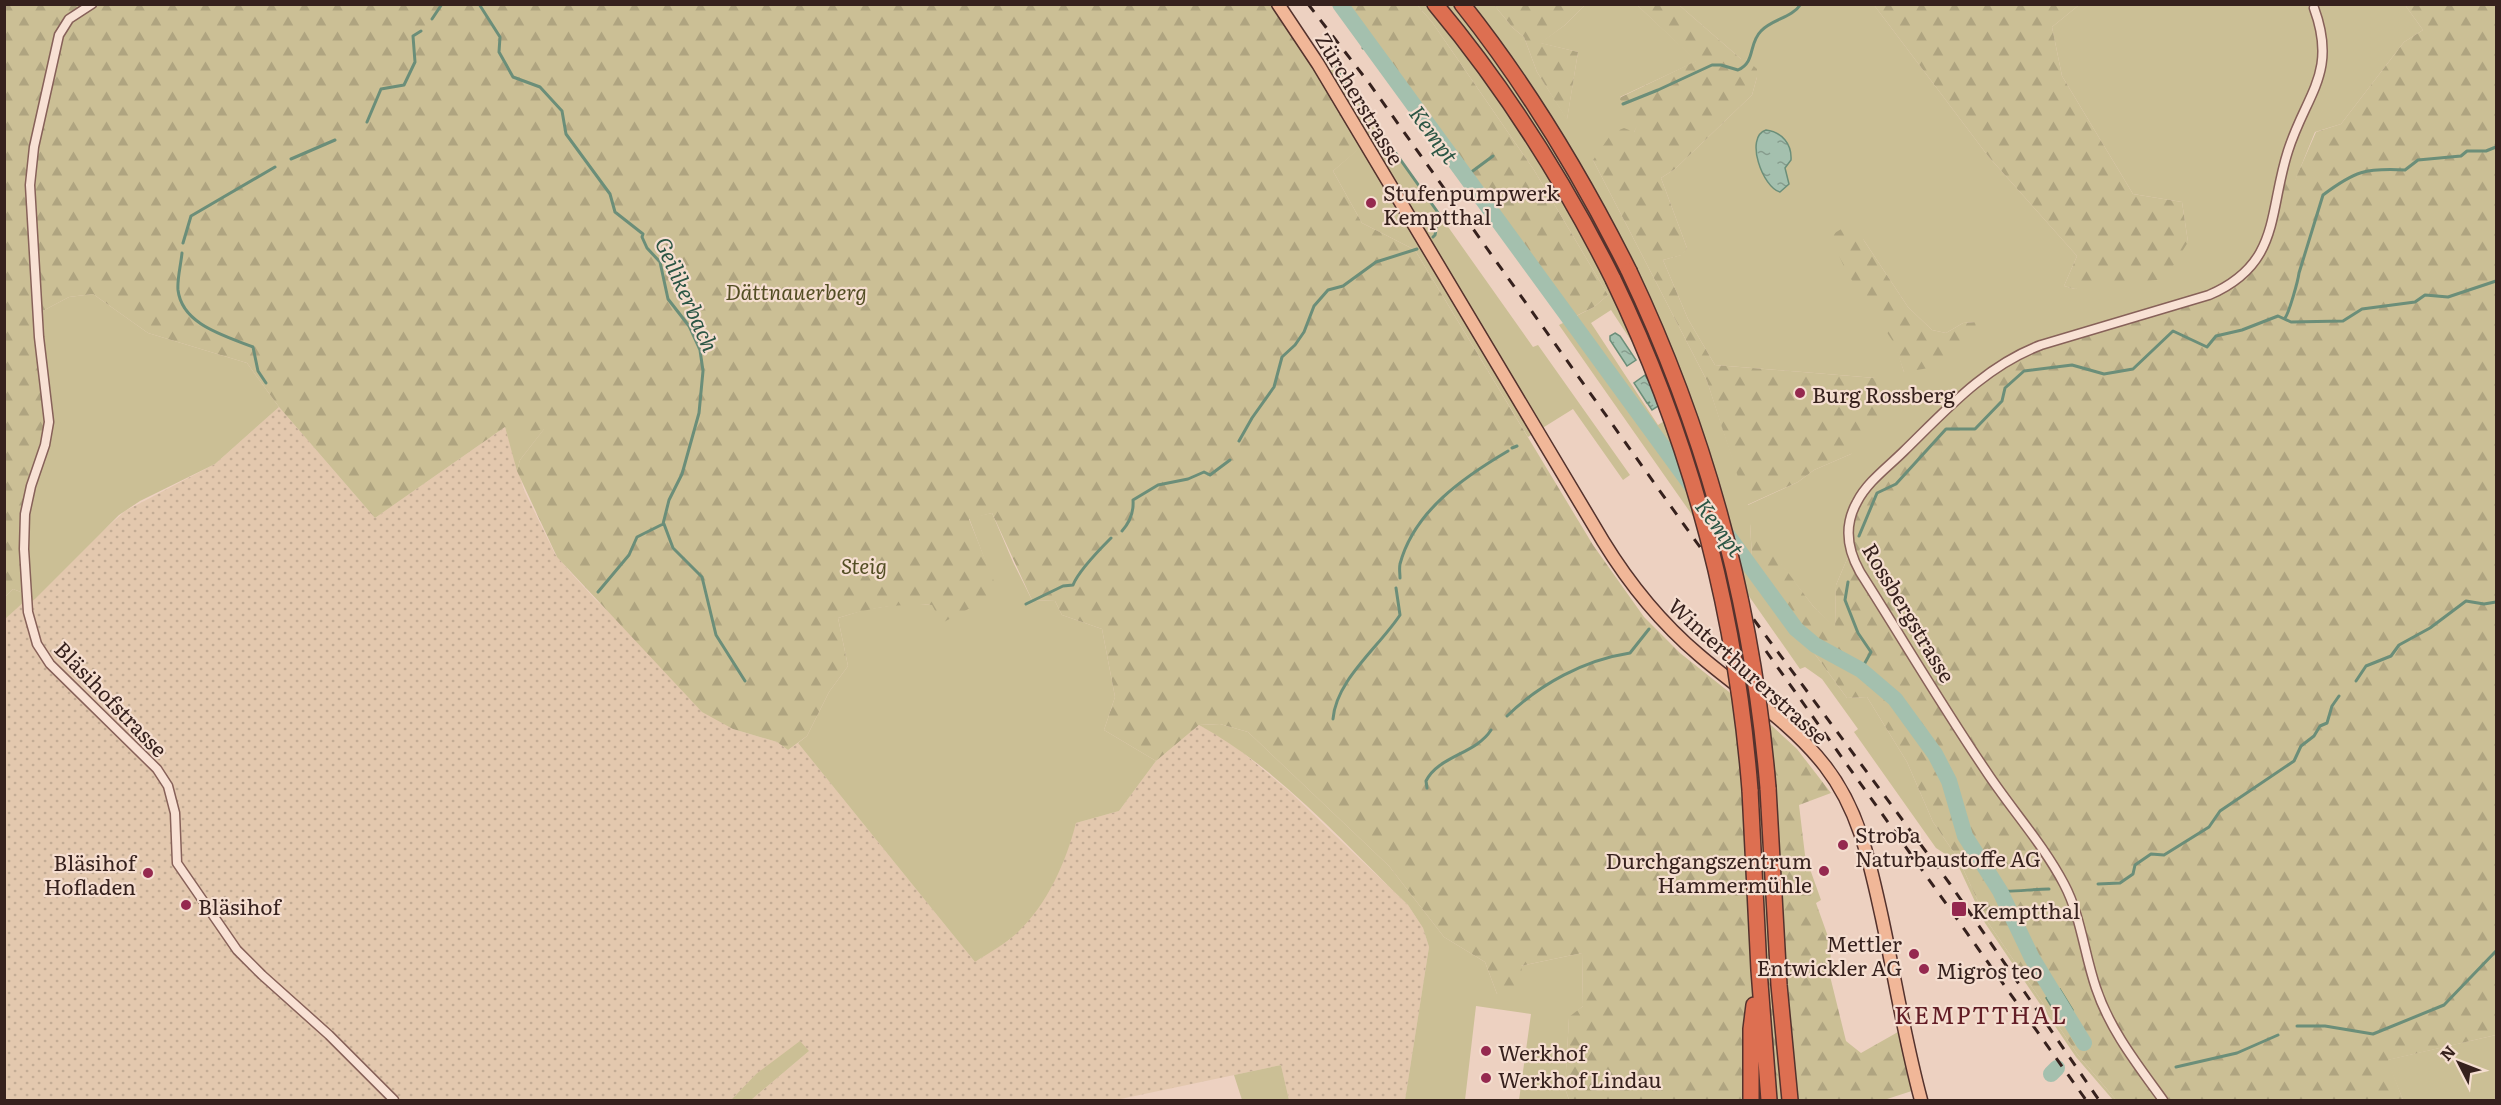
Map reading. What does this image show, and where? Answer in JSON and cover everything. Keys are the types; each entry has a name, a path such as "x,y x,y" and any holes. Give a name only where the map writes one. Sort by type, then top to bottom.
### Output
{"highway":[{"path":"1435,4 1484,67 1541,149 1614,279 1666,401 1702,513 1733,651 1750,790 1759,970 1769,1101"},
{"path":"1462,4 1543,118 1590,197 1629,271 1657,332 1685,403 1721,516 1751,648 1761,715 1790,1101"},
{"path":"1751,1101 1751,1029 1759,970"}],"main road":[{"name":"Zürcherstrasse","path":"1278,4 1315,58 1426,244"},
{"name":"Winterthurerstrasse","path":"1426,244 1603,541 1641,597 1662,622 1693,650 1799,736 1826,766 1844,795 1861,833 1872,868 1921,1101"}],"street":[{"name":"Bläsihofstrasse","path":"92,4 69,19 59,35 32,160 30,196 32,234 39,337 49,422 45,445 29,492 25,520 26,594 31,628 40,650 50,664 141,753 168,786 175,813 177,863 237,950 329,1035 394,1101"},
{"name":"Rossbergstrasse","path":"2163,1101 2120,1040 2103,1008 2094,985 2076,915 2063,882 1984,768 1860,572 1850,552 1849,528 1853,509 1865,489 1961,396 1993,369 2041,345 2209,295 2232,283 2251,265 2271,230 2288,151 2298,124 2314,95 2321,72 2322,40 2314,8"}],"shaded area":[{"path":"279,407 375,518 505,427 524,490 555,554 571,573 595,599 733,729 777,742 788,750 798,743 975,962 1009,940 1037,909 1064,858 1076,823 1119,811 1156,761 1199,725 1229,741 1290,792 1408,905 1423,928 1429,947 1405,1100 1289,1100 1281,1065 1116,1100 751,1100 809,1051 756,1074 731,1100 5,1100 4,619 125,511 215,464"}],"green space":[{"name":"Dättnauerberg","path":"5,5 1278,5 1366,143 1333,171 1362,223 1415,250 1593,545 1644,617 1680,653 1772,726 1797,749 1831,793 1799,805 1805,855 1821,900 1816,903 1831,945 1830,976 1846,1041 1861,1053 1905,1028 1918,1089 1884,1100 1569,1100 1565,1088 1569,1017 1583,1006 1582,953 1521,966 1524,985 1497,994 1485,962 1444,937 1389,866 1248,732 1220,724 1199,725 1156,761 1104,730 1115,697 1102,629 1062,615 1055,601 1032,600 992,513 969,519 995,584 989,598 942,623 932,605 885,607 838,618 848,666 829,692 807,736 788,750 777,742 733,729 702,712 557,557 517,471 520,460 544,429 524,434 505,427 375,518 279,407 247,363 148,333 93,294 69,297 37,314 49,422 28,499 26,594 13,589 5,597"},
{"path":"1333,5 1417,5 1432,22 1534,170 1608,295 1594,307 1576,316 1466,181"},
{"path":"1417,5 1494,5 1513,28 1524,37 1537,72 1567,119 1578,52 1540,43 1565,25 1585,5 1637,5 1697,61 1620,97 1639,123 1634,132 1593,160 1707,381 1748,505 1798,482 1814,470 1851,454 1875,378 1715,365 1688,319 1663,260 1681,255 1687,248 1661,178 1675,169 1752,95 1757,77 1746,59 1741,59 1679,5 1874,5 1988,156 2077,256 2064,286 2075,289 2188,242 2182,202 2133,194 2062,76 2052,27 2079,5 2405,5 2423,30 2404,42 2341,124 2315,132 2295,181 2276,209 2251,265 1850,552 1836,585 1835,629 1813,606 1750,524 1752,559 1806,642 1847,698 1867,697 1907,762 1933,822 1959,860 1987,921 2078,1055 2116,1100 2113,1100 2076,1057 1985,923 1956,861 1936,848 1854,732 1858,729 1822,679 1805,667 1800,669 1559,325 1594,307 1608,295 1534,170 1432,22","holes":["1863,239 1908,307 1932,330 1946,333 1963,323 1975,322 1904,372","1611,310 1678,412 1658,425 1591,323"]},
{"path":"1494,5 1585,5 1565,25 1541,43 1578,52 1567,120 1537,72 1524,37 1513,28"},
{"path":"1637,5 1679,5 1741,59 1746,59 1757,69 1752,95 1675,169 1661,178 1687,248 1682,255 1663,260 1688,319 1715,365 1875,378 1884,416 1851,454 1814,470 1798,482 1747,505 1707,381 1593,160 1612,133 1624,128 1634,132 1638,123 1619,98 1696,61"},
{"path":"1874,5 2079,5 2052,27 2062,76 2133,194 2182,202 2188,242 2165,279 2075,289 2064,286 2077,256 1988,156"},
{"path":"2405,5 2496,5 2496,1035 2388,1060 2403,1100 2116,1100 2078,1055 1987,921 1959,860 1933,822 1907,762 1867,697 1847,698 1806,642 1752,559 1750,522 1813,606 1835,628 1836,585 1850,552 1849,544 1856,502 1961,396 2015,356 2218,291 2256,258 2280,182 2295,180 2316,132 2341,124 2404,42 2423,30"},
{"path":"1328,57 1533,347 1538,345 1630,475 1623,480 1573,409 1528,437 1415,250 1362,223 1333,171 1365,143 1318,64"},
{"path":"1846,226 1863,239 1908,307 1932,330 1946,333 1963,323 1976,322 1973,336 1961,355 1941,365 1904,372 1894,343 1847,273 1830,236"},
{"path":"93,294 148,333 247,363 279,407 215,464 140,501 119,515 36,598 28,605 26,600 5,619 5,597 13,589 26,594 24,549 37,314 69,297"},
{"path":"505,427 545,428 520,460 517,471"},
{"path":"992,513 1032,600 1055,601 1062,615 1102,629 1115,697 1104,730 1156,761 1119,811 1076,823 1061,868 1046,896 1028,922 1012,937 975,962 798,743 807,736 829,692 848,666 838,618 864,610 907,603 932,605 994,584 969,518"},
{"path":"1220,724 1248,732 1389,866 1444,937 1485,962 1497,994 1521,966 1582,953 1583,1006 1569,1018 1565,1088 1569,1100 1519,1100 1531,1014 1476,1006 1465,1100 1405,1100 1429,947 1423,928 1408,905 1309,808 1256,763 1199,725"},
{"path":"2496,1035 2496,1100 2403,1100 2387,1060"},
{"path":"800,1041 809,1051 751,1100 731,1100 756,1074"},
{"path":"1281,1065 1289,1100 1242,1100 1234,1075"}],"water":[{"path":"1766,130 1781,136 1790,149 1791,160 1785,168 1789,184 1780,192 1768,182 1758,162 1757,142"},
{"path":"1615,333 1620,336 1636,360 1627,366 1610,340 1610,336"},
{"path":"1645,375 1663,403 1652,410 1648,404 1650,402 1647,403 1634,383"},
{"path":"2060,989 2073,1010 2059,1019 2046,998"}],"waterway":[{"path":"432,19 442,4"},
{"name":"Geilikerbach","path":"479,4 500,37 499,52 513,77 540,87 562,111 566,134 610,194 615,212 643,234 647,248 660,262 668,299 689,326 700,350 703,371 699,413 682,474 669,500 663,524 637,537 629,555 598,592"},
{"name":"Kempt","path":"1340,4 1796,629 1815,645 1861,670 1895,699 1935,754 1949,781 1965,836 2000,891 2032,958 2084,1043"},
{"path":"1623,104 1712,65 1738,70 1744,67 1750,58 1754,41 1761,31 1797,9 1801,4"},
{"path":"367,122 381,89 404,85 415,62 413,36 421,31"},
{"name":"Kempt","path":"1363,48 1369,42"},
{"path":"1338,66 1336,69 1439,214 1433,237"},
{"path":"291,159 335,140"},
{"path":"2285,318 2323,195 2352,176 2361,173 2405,170 2418,160 2461,156 2467,151 2486,151 2496,147"},
{"path":"1466,176 1493,156"},
{"path":"183,243 191,216 275,167"},
{"path":"1239,441 1274,387 1282,357 1295,345 1304,332 1314,306 1328,290 1343,286 1376,262 1417,249"},
{"path":"182,253 178,290 181,302 196,321 207,328 253,347 258,371 266,383"},
{"path":"1859,536 1877,493 1896,484 1946,429 1975,429 2002,401 2005,388 2024,371 2072,365 2104,374 2133,369 2173,331 2207,347 2216,336 2242,330 2278,316 2291,322 2343,321 2362,309 2415,302 2425,295 2448,297 2496,281"},
{"path":"1512,448 1517,446"},
{"path":"1400,578 1400,564 1407,545 1429,512 1458,484 1508,451"},
{"path":"1122,531 1131,517 1133,500 1158,485 1188,479 1204,472 1210,475 1230,460"},
{"path":"664,524 673,548 702,577 716,635 745,681"},
{"path":"1026,604 1063,586 1073,585 1084,567 1111,538"},
{"path":"1848,582 1845,600 1858,633 1871,652 1861,670"},
{"path":"1333,719 1336,705 1350,677 1400,615 1396,588"},
{"path":"2356,681 2366,666 2391,656 2399,645 2430,628 2466,601 2484,604 2496,602"},
{"path":"1507,716 1520,704 1564,675 1596,661 1630,653 1649,629"},
{"path":"2098,884 2120,883 2133,874 2135,865 2151,854 2164,855 2209,827 2220,811 2294,761 2301,746 2314,736 2320,726 2327,723 2332,706 2339,696"},
{"path":"1427,788 1426,781 1439,766 1476,745 1491,730"},
{"path":"2000,891 2049,889"},
{"path":"2297,1026 2325,1026 2373,1034 2444,1005 2496,951"},
{"path":"2176,1067 2237,1053 2278,1035"},
{"name":"Kempt","path":"2051,1074 2057,1068"}],"railway":[{"path":"1308,4 1369,83 1697,543 1950,884 2099,1100"},
{"path":"1766,651 2086,1100"}],"place":[{"name":"Stufenpumpwerk Kemptthal","path":"1371,203"},
{"name":"Burg Rossberg","path":"1800,393"},
{"name":"Stroba Naturbaustoffe AG","path":"1843,845"},
{"name":"Durchgangszentrum Hammermühle","path":"1824,871"},
{"name":"Bläsihof Hofladen","path":"148,873"},
{"name":"Bläsihof","path":"186,905"},
{"name":"Kemptthal","path":"1959,909"},
{"name":"Mettler Entwickler AG","path":"1914,954"},
{"name":"Migros teo","path":"1924,969"},
{"name":"Werkhof","path":"1486,1051"},
{"name":"Werkhof Lindau","path":"1486,1078"}],"district":[{"name":"KEMPTTHAL","path":"1981,1013"}],"park label":[{"name":"Steig","path":"864,564"}]}
